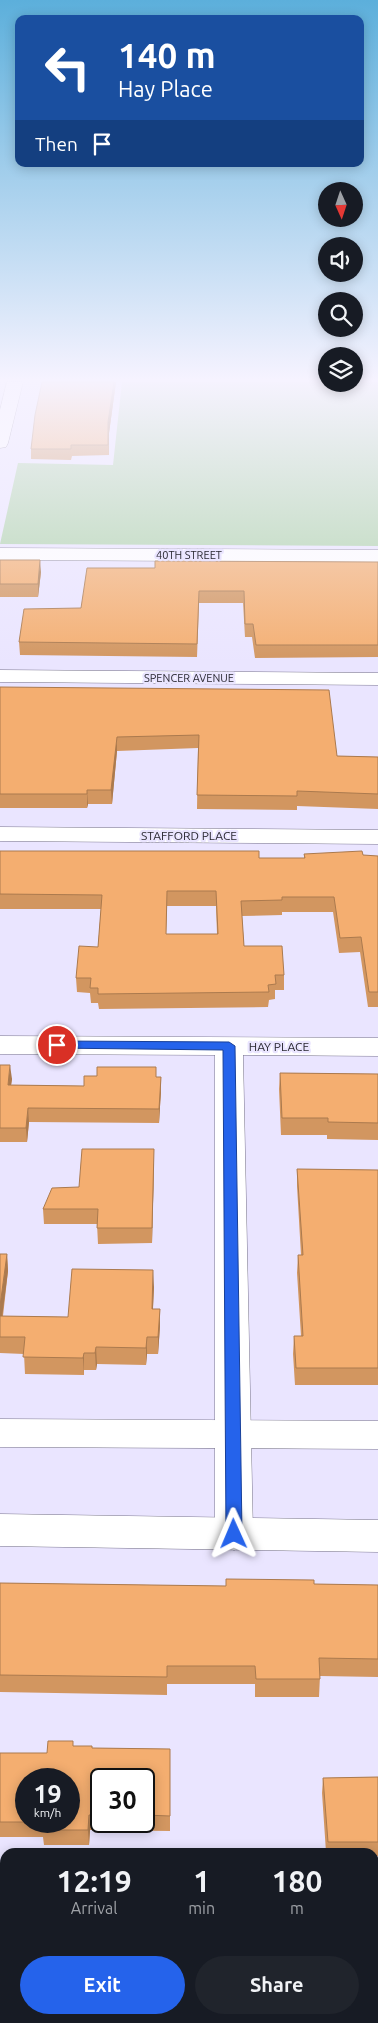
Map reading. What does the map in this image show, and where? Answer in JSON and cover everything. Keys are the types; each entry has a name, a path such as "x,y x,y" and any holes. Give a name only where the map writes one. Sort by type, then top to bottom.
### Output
{"street":[{"name":"40TH STREET","path":"0,554 378,556"},
{"name":"SPENCER AVENUE","path":"0,676 378,679"},
{"name":"STAFFORD PLACE","path":"0,834 378,837"},
{"name":"HAY PLACE","path":"0,1044 378,1047"},
{"path":"229,1046 234,1534"},
{"path":"0,1433 378,1435"},
{"path":"0,1530 378,1536"}],"green space":[{"path":"15,476 378,476 378,546 0,544"}],"building":[{"path":"0,560 40,560 38,584 0,584"},
{"path":"155,561 378,562 378,645 256,645 253,624 245,624 244,591 199,591 197,644 19,642 24,609 81,608 87,568 155,568"},
{"path":"0,687 329,690 337,756 378,757 378,794 297,791 297,796 197,795 199,735 117,737 111,790 87,790 87,794 0,794"},
{"path":"0,851 259,851 259,858 305,858 304,854 362,851 363,855 378,856 378,992 369,992 361,937 340,938 334,897 282,897 282,900 241,901 244,946 282,946 284,975 275,975 276,984 268,985 269,992 98,994 98,988 90,988 91,978 76,978 79,946 98,947 102,895 0,894","holes":["167,891 216,891 218,934 166,934"]},
{"path":"0,1065 10,1065 8,1085 84,1086 84,1076 97,1076 97,1067 156,1067 156,1077 161,1077 159,1109 28,1108 26,1128 0,1128"},
{"path":"280,1073 378,1074 378,1123 328,1122 328,1118 282,1118"},
{"path":"82,1149 154,1149 152,1228 97,1228 98,1209 43,1209 52,1188 79,1187"},
{"path":"297,1169 378,1170 378,1368 296,1368 294,1336 303,1336 298,1255 303,1255"},
{"path":"0,1254 7,1254 0,1306"},
{"path":"72,1269 153,1270 152,1309 160,1309 158,1337 147,1337 146,1348 96,1347 95,1353 84,1353 83,1358 23,1357 25,1337 0,1337 0,1316 68,1317"},
{"path":"226,1579 314,1580 314,1584 378,1585 378,1659 319,1658 320,1679 256,1679 255,1666 167,1666 167,1677 0,1675 0,1583 226,1586"},
{"path":"48,1741 73,1741 73,1746 92,1746 92,1748 170,1749 170,1816 155,1815 155,1768 90,1768 90,1815 88,1830 80,1830 80,1768 15,1768 15,1822 0,1822 0,1753 47,1753"},
{"path":"378,1777 378,1842 328,1842 323,1778"}],"route":[{"path":"57,1045 229,1046 234,1534"}]}
